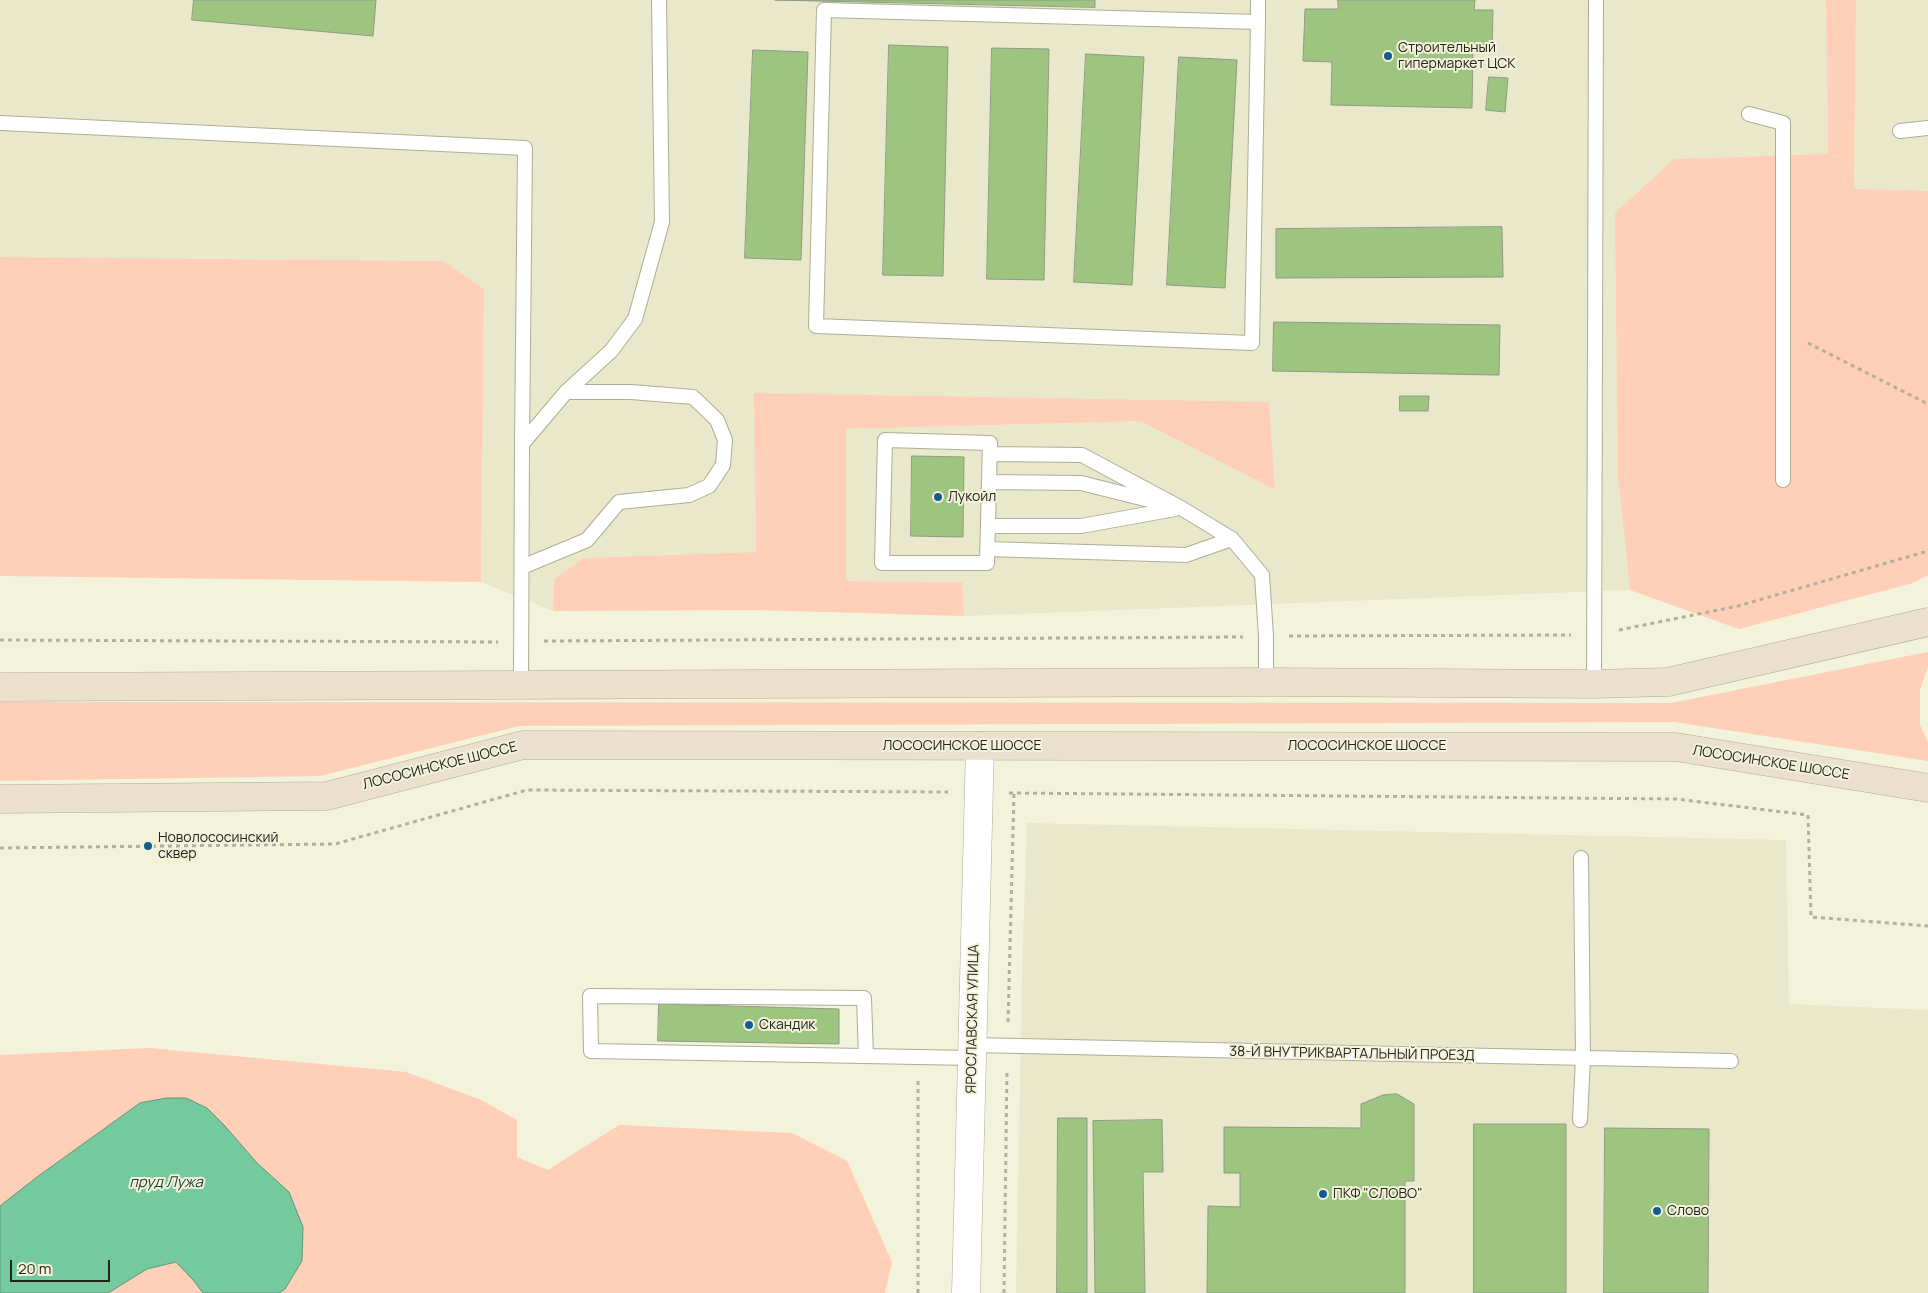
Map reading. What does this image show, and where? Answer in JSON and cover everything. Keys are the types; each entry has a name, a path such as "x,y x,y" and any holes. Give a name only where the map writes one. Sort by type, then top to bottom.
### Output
{"street":[{"path":"0,688 521,684 1266,682 1594,684 1668,682 1928,622"},
{"name":"ЛОСОСИНСКОЕ ШОССЕ","path":"0,799 327,796 523,745 1676,747 1928,788"},
{"name":"ЯРОСЛАВСКАЯ УЛИЦА","path":"966,1293 980,746"}],"lane":[{"path":"522,444 566,392 611,351 635,319 662,222 659,0"},
{"path":"1258,0 1258,22 1252,343 816,326 824,10 1258,22"},
{"path":"1594,684 1596,0"},
{"path":"1750,114 1783,123 1784,480"},
{"path":"0,123 525,148 521,684"},
{"path":"1900,130 1928,128"},
{"path":"522,566 587,540 619,502 689,495 709,486 722,466 725,440 716,420 694,397 630,392 566,392"},
{"path":"885,440 990,442 990,454 987,563 882,562 885,440"},
{"path":"990,454 1082,455 1181,508 1232,538 1262,575 1266,636 1266,682"},
{"path":"989,482 1082,483 1181,508"},
{"path":"988,526 1081,526 1181,508"},
{"path":"987,550 1186,555 1232,538"},
{"path":"1580,1120 1582,1059 1581,858"},
{"name":"38-Й ВНУТРИКВАРТАЛЬНЫЙ ПРОЕЗД","path":"866,1056 864,998 590,996 591,1051 918,1057 972,1052 1731,1061"}],"path":[{"path":"1783,331 1928,404"},
{"path":"0,640 521,642 1593,635 1738,606 1928,551"},
{"path":"0,848 335,844 527,790 979,792 1676,799 1808,815 1810,917 1928,926"},
{"path":"918,1057 918,1293"}],"shaded area":[{"path":"0,0 1826,0 1828,154 1675,159 1618,477 1630,590 964,616 962,582 846,581 845,429 1140,421 1274,490 1269,403 755,393 756,552 584,558 554,579 553,611 481,582 484,289 444,261 0,257"},
{"path":"1826,0 1856,0 1854,189 1928,191 1928,575 1913,583 1739,629 1630,590 1618,477 1615,213 1674,159 1828,154"},
{"path":"1856,0 1928,0 1928,191 1854,190"},
{"path":"0,257 444,261 484,289 481,582 0,576"},
{"path":"754,393 1269,402 1275,490 1140,421 846,429 846,581 962,582 964,616 757,610 553,611 554,579 584,558 756,552"},
{"path":"1928,652 1928,667 1920,689 1920,725 1928,742 1928,761 1674,722 519,726 320,776 0,781 0,702 1671,703"},
{"path":"1027,823 1786,840 1789,1004 1928,1010 1928,1293 1016,1293"},
{"path":"149,1048 406,1072 481,1100 517,1120 517,1157 548,1170 619,1125 792,1133 847,1161 892,1262 885,1293 0,1293 0,1055"}],"water":[{"name":"пруд Лужа","path":"167,1098 186,1098 207,1108 257,1163 289,1192 303,1227 302,1261 285,1289 279,1293 203,1293 176,1262 147,1269 108,1293 0,1293 0,1206 140,1103"}],"building":[{"path":"194,0 376,0 373,36 192,20"},
{"path":"775,0 1095,0 1095,7"},
{"name":"Строительный гипермаркет ЦСК","path":"1338,0 1475,0 1474,10 1493,10 1492,50 1473,49 1472,108 1331,105 1332,62 1303,61 1305,9 1338,9"},
{"path":"889,45 948,47 943,276 883,275"},
{"path":"992,48 1049,49 1044,280 987,279"},
{"path":"753,50 808,52 801,260 745,258"},
{"path":"1086,54 1144,57 1132,285 1074,282"},
{"path":"1179,57 1237,60 1225,288 1167,285"},
{"path":"1489,77 1508,78 1505,112 1486,110"},
{"path":"1502,227 1503,277 1276,278 1276,229"},
{"path":"1274,322 1500,325 1499,375 1273,371"},
{"path":"1400,396 1429,396 1428,411 1400,411"},
{"name":"Лукойл","path":"912,456 964,457 963,537 911,536"},
{"name":"Скандик","path":"659,1004 839,1009 839,1044 658,1041"},
{"name":"ПКФ \"СЛОВО\"","path":"1397,1094 1414,1104 1414,1181 1405,1181 1405,1293 1207,1293 1208,1206 1240,1207 1240,1173 1224,1173 1224,1127 1361,1128 1361,1104 1383,1095"},
{"path":"1058,1118 1087,1118 1087,1293 1057,1293"},
{"path":"1162,1120 1163,1172 1143,1172 1145,1293 1095,1293 1093,1121"},
{"path":"1474,1124 1566,1124 1566,1293 1474,1293"},
{"name":"Слово","path":"1605,1128 1709,1129 1708,1293 1604,1293"}],"place":[{"name":"Строительный гипермаркет ЦСК","path":"1388,56"},
{"name":"Лукойл","path":"938,497"},
{"name":"Новолососинский сквер","path":"148,846"},
{"name":"Скандик","path":"749,1025"},
{"name":"ПКФ \"СЛОВО\"","path":"1323,1194"},
{"name":"Слово","path":"1657,1211"}]}
